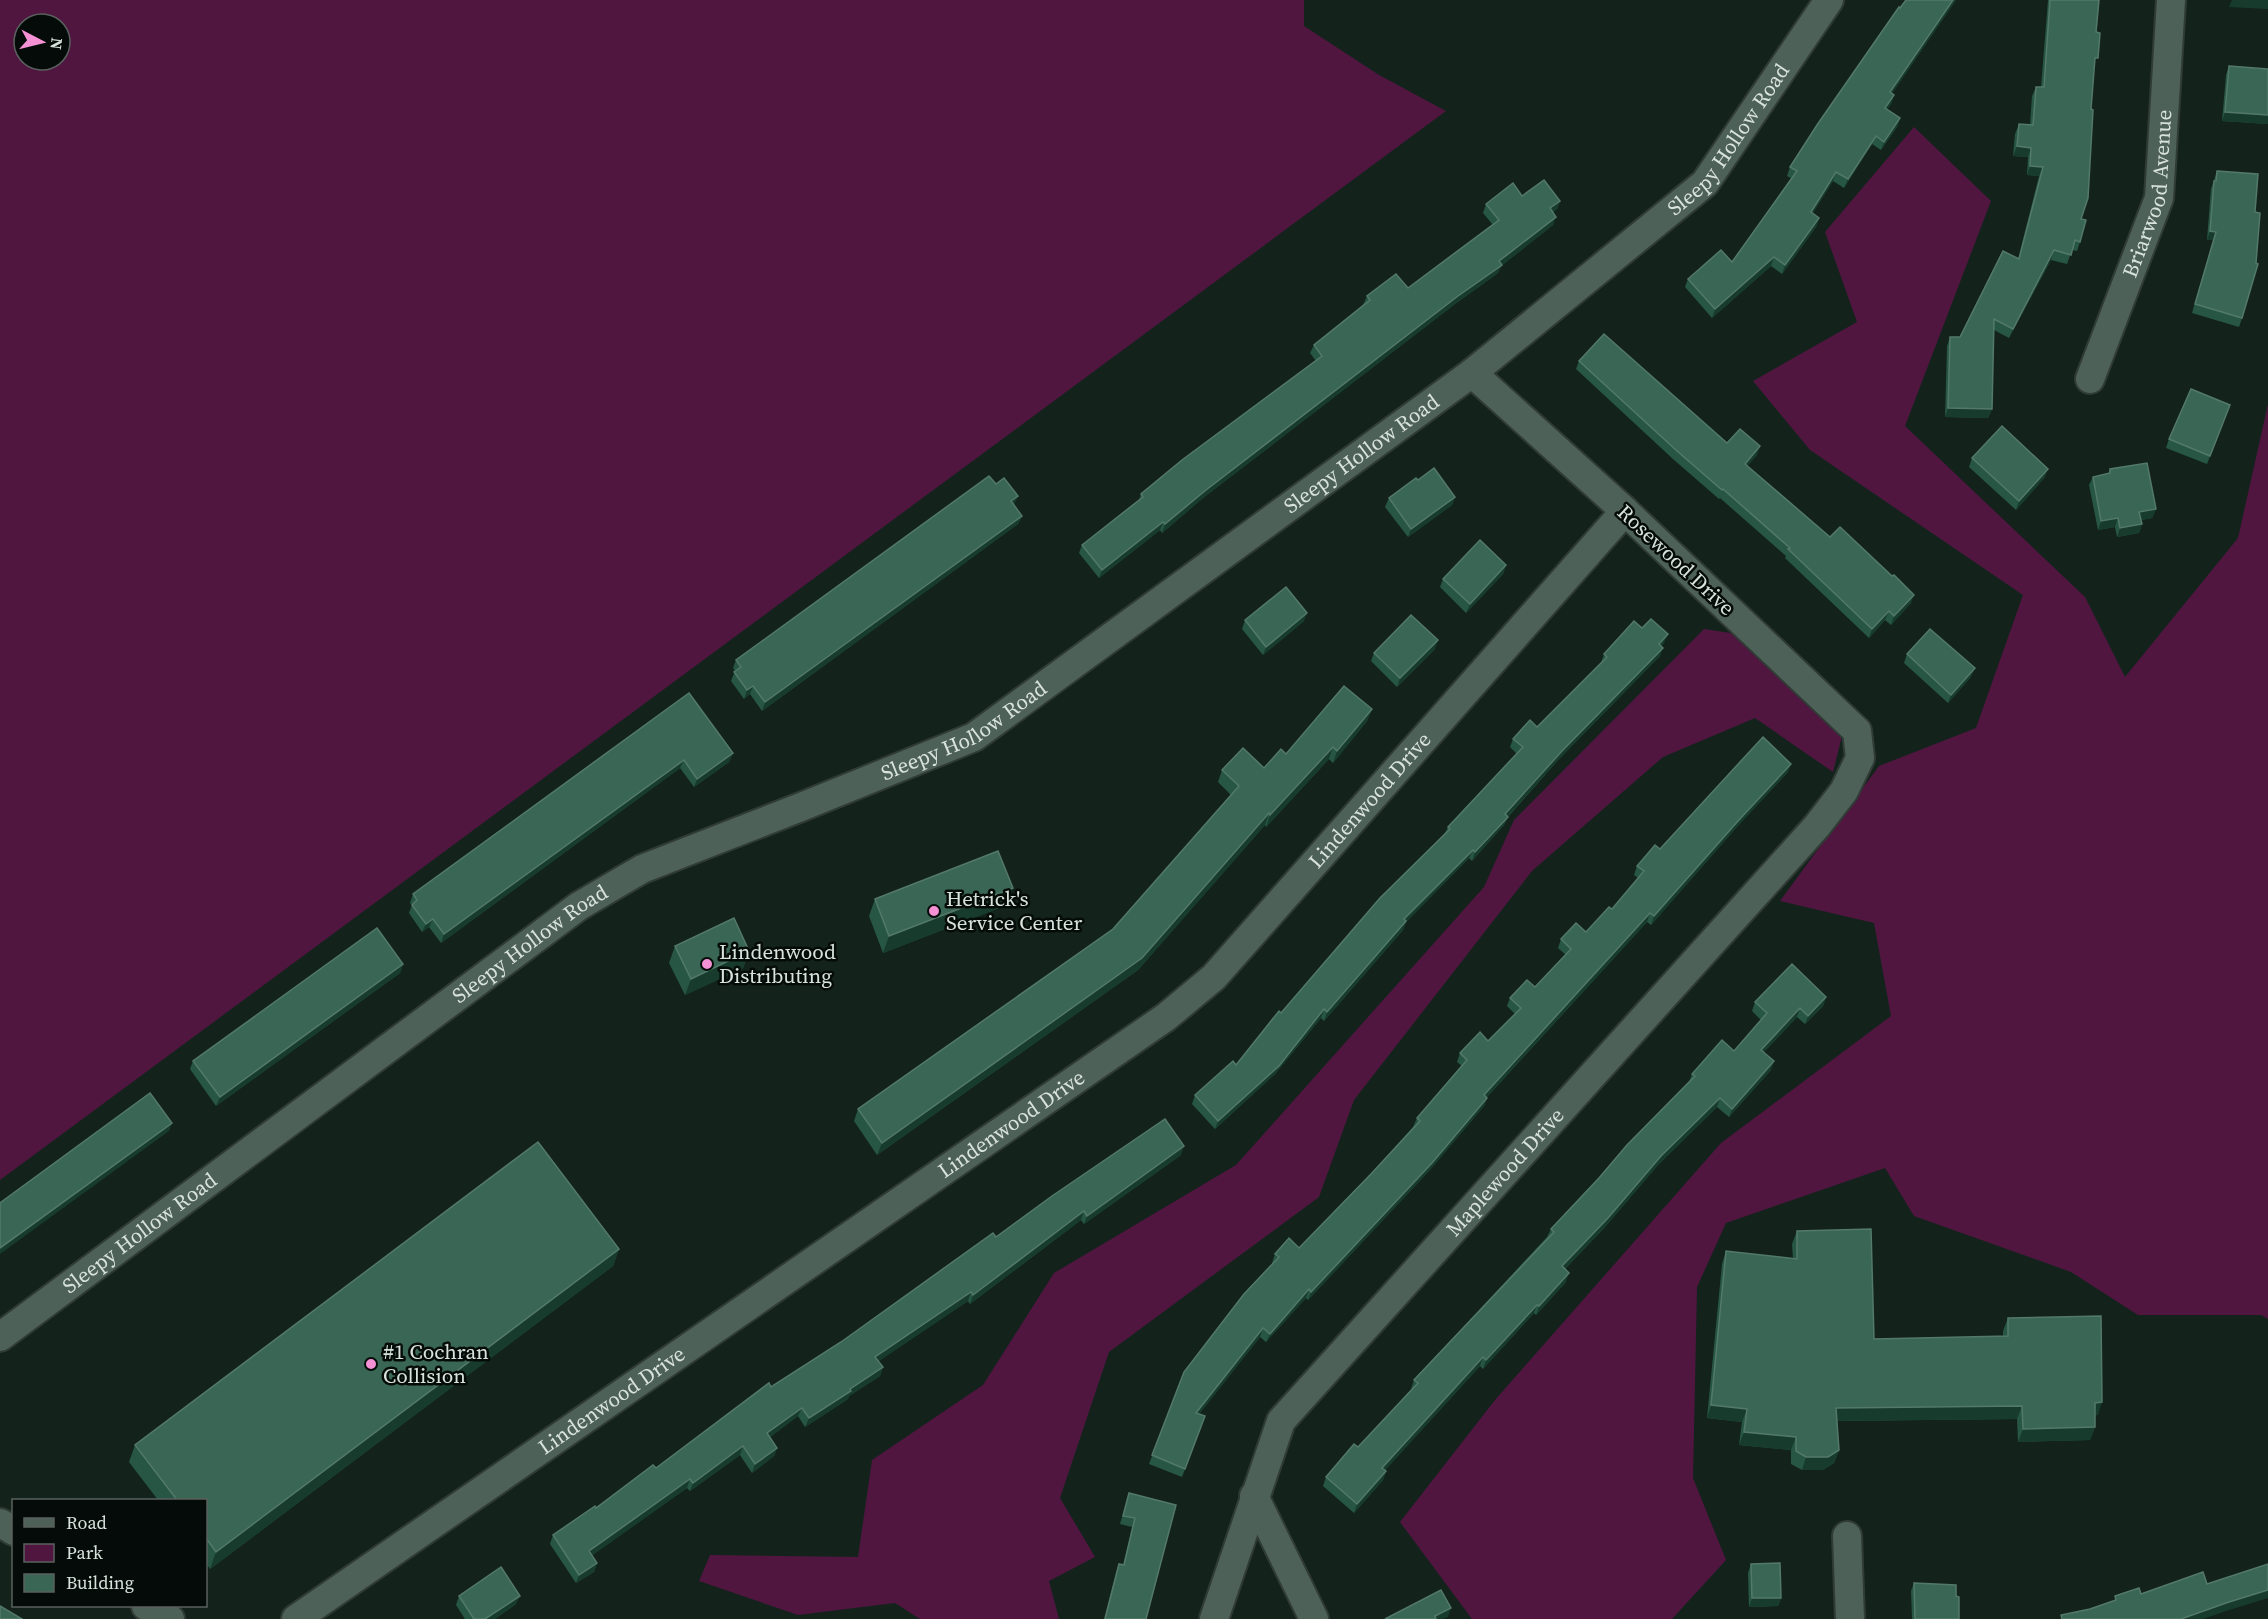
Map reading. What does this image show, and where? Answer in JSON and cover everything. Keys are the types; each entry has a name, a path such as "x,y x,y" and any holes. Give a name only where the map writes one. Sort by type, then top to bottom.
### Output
{"street":[{"name":"Sleepy Hollow Road","path":"0,1336 579,906 642,868 974,737 1472,373 1705,183 1829,0"},
{"name":"Briarwood Avenue","path":"2090,379 2159,198 2171,0"},
{"name":"Rosewood Drive","path":"1472,373 1625,511 1857,731 1860,758"},
{"name":"Lindenwood Drive","path":"296,1619 1146,1031 1214,977 1625,511"},
{"name":"Maplewood Drive","path":"1214,1619 1281,1421 1817,826 1844,792 1860,758"},
{"path":"1254,1496 1314,1619"},
{"path":"1847,1536 1850,1619"},
{"path":"149,1607 170,1619"}],"green space":[{"path":"0,0 1304,0 1304,26 1379,75 1446,111 0,1180"},
{"path":"1914,127 1991,201 1905,426 2085,597 2125,677 2238,538 2268,404 2268,1319 2261,1315 2138,1315 2071,1272 1914,1216 1885,1168 1726,1223 1697,1287 1693,1478 1726,1560 1672,1619 1472,1619 1400,1522 1495,1400 1721,1143 1891,1016 1874,923 1780,901 1879,766 1976,728 2023,595 1810,450 1753,381 1857,322 1825,232"},
{"path":"1704,629 1731,633 1842,736 1833,772 1755,718 1663,757 1532,871 1354,1100 1319,1197 1109,1352 1060,1498 1095,1557 1049,1581 1059,1619 920,1619 895,1603 798,1615 699,1581 710,1555 858,1557 872,1460 983,1385 1054,1273 1236,1165 1484,887 1514,820"}],"building":[{"path":"1906,0 1953,0 1890,92 1894,95 1885,108 1900,118 1884,142 1876,136 1848,179 1836,172 1811,212 1819,218 1785,265 1774,257 1715,309 1688,279 1721,250 1732,262 1797,171 1790,167 1817,125"},
{"path":"2050,0 2099,0 2096,32 2100,33 2098,58 2095,58 2091,109 2093,110 2088,198 2081,219 2086,220 2080,242 2075,240 2071,255 2054,250 2013,329 1994,319 1992,409 1948,408 1950,337 1960,337 2003,251 2019,259 2043,167 2030,166 2031,148 2017,146 2019,124 2033,125 2036,87 2044,87"},
{"path":"2229,66 2268,69 2268,115 2225,112"},
{"path":"2217,171 2258,174 2255,212 2260,213 2256,263 2258,264 2242,318 2195,304 2216,232 2210,231 2214,181 2216,181"},
{"path":"1544,180 1560,201 1550,208 1556,217 1499,261 1502,265 1458,296 1165,524 1163,522 1102,570 1082,545 1143,497 1141,494 1182,460 1322,356 1314,345 1370,300 1367,296 1396,274 1408,288 1499,220 1486,204 1513,183 1522,196"},
{"path":"1604,334 1727,443 1740,429 1760,446 1745,464 1830,537 1840,527 1914,595 1894,616 1889,611 1872,629 1788,549 1790,548 1677,451 1579,361"},
{"path":"2191,389 2230,405 2210,456 2169,439"},
{"path":"2002,426 2048,469 2019,501 1972,458"},
{"path":"2147,463 2156,509 2139,512 2142,524 2120,528 2118,518 2101,521 2093,477 2110,473 2110,469"},
{"path":"1434,468 1455,497 1411,529 1389,498"},
{"path":"989,476 996,484 1004,478 1018,496 1011,501 1022,516 765,702 753,686 747,690 734,672 741,667 736,660"},
{"path":"1480,540 1506,565 1470,604 1443,579"},
{"path":"1286,587 1307,613 1266,647 1245,620"},
{"path":"1411,615 1438,640 1400,678 1374,653"},
{"path":"1651,619 1668,634 1659,644 1663,648 1562,751 1505,814 1508,817 1475,852 1473,850 1404,919 1406,921 1327,1012 1324,1009 1279,1066 1218,1121 1195,1095 1233,1061 1236,1065 1279,1011 1281,1013 1380,898 1450,829 1448,827 1523,747 1513,739 1530,720 1537,727 1607,657 1604,654 1634,621 1642,628"},
{"path":"1930,629 1975,668 1951,695 1907,654"},
{"path":"1344,686 1372,709 1337,751 1333,747 1270,815 1269,813 1142,958 882,1143 858,1109 1113,929 1239,786 1222,770 1243,748 1264,768 1281,749 1286,754"},
{"path":"689,693 733,753 697,779 684,760 444,934 433,919 426,924 412,905 417,900 413,894"},
{"path":"1763,737 1791,764 1654,916 1650,913 1484,1095 1487,1098 1432,1163 1311,1292 1309,1289 1270,1334 1263,1328 1196,1413 1205,1416 1185,1469 1152,1455 1184,1372 1244,1294 1279,1257 1275,1254 1289,1238 1299,1248 1371,1174 1420,1121 1417,1118 1467,1060 1460,1053 1480,1032 1488,1041 1521,1008 1510,998 1527,980 1535,987 1571,949 1561,939 1576,923 1586,932 1609,907 1612,909 1644,871 1637,866 1655,845 1660,849"},
{"path":"998,851 1013,888 889,936 875,899"},
{"path":"734,918 749,951 691,979 675,946"},
{"path":"377,928 403,964 220,1097 193,1061"},
{"path":"1792,964 1826,997 1808,1016 1800,1008 1761,1050 1774,1061 1732,1109 1720,1098 1661,1156 1608,1218 1562,1266 1569,1273 1486,1360 1483,1357 1382,1468 1386,1471 1357,1504 1326,1477 1354,1444 1358,1447 1418,1383 1414,1380 1554,1232 1551,1229 1627,1145 1695,1076 1692,1074 1722,1040 1734,1051 1767,1013 1755,1002"},
{"path":"150,1093 172,1123 0,1248 0,1203"},
{"path":"1165,1119 1184,1146 1087,1216 1084,1211 973,1295 971,1292 875,1357 883,1367 850,1389 851,1391 809,1418 802,1408 767,1433 777,1448 755,1464 743,1446 693,1483 690,1479 589,1551 597,1563 579,1575 553,1535 595,1506 596,1508 653,1465 656,1468 769,1383 771,1387 841,1342 993,1233 996,1237"},
{"name":"#1 Cochran Collision","path":"538,1142 619,1249 216,1552 207,1539 207,1499 176,1499 135,1445"},
{"path":"1871,1229 1874,1339 2008,1336 2008,1318 2101,1316 2102,1402 2095,1403 2095,1427 2023,1429 2022,1406 1836,1408 1839,1450 1828,1457 1806,1457 1796,1451 1796,1437 1744,1432 1747,1409 1711,1405 1726,1251 1797,1259 1797,1231"},
{"path":"1129,1493 1176,1505 1146,1619 1105,1619 1119,1564 1124,1565 1135,1518 1123,1516"},
{"path":"1780,1563 1781,1598 1752,1598 1751,1564"},
{"path":"2268,1564 2268,1590 2181,1619 2062,1619 2061,1615 2090,1609 2116,1600 2115,1596 2139,1588 2141,1594 2203,1572 2207,1584"},
{"path":"501,1567 520,1596 485,1619 474,1619 459,1596"},
{"path":"1914,1583 1956,1585 1956,1596 1959,1597 1959,1619 1915,1619"},
{"path":"1441,1590 1451,1608 1435,1616 1436,1619 1385,1619"},
{"path":"0,1606 22,1619 0,1619"}],"place":[{"name":"Hetrick's Service Center","path":"934,911"},
{"name":"Lindenwood Distributing","path":"707,964"},
{"name":"#1 Cochran Collision","path":"371,1364"}]}
